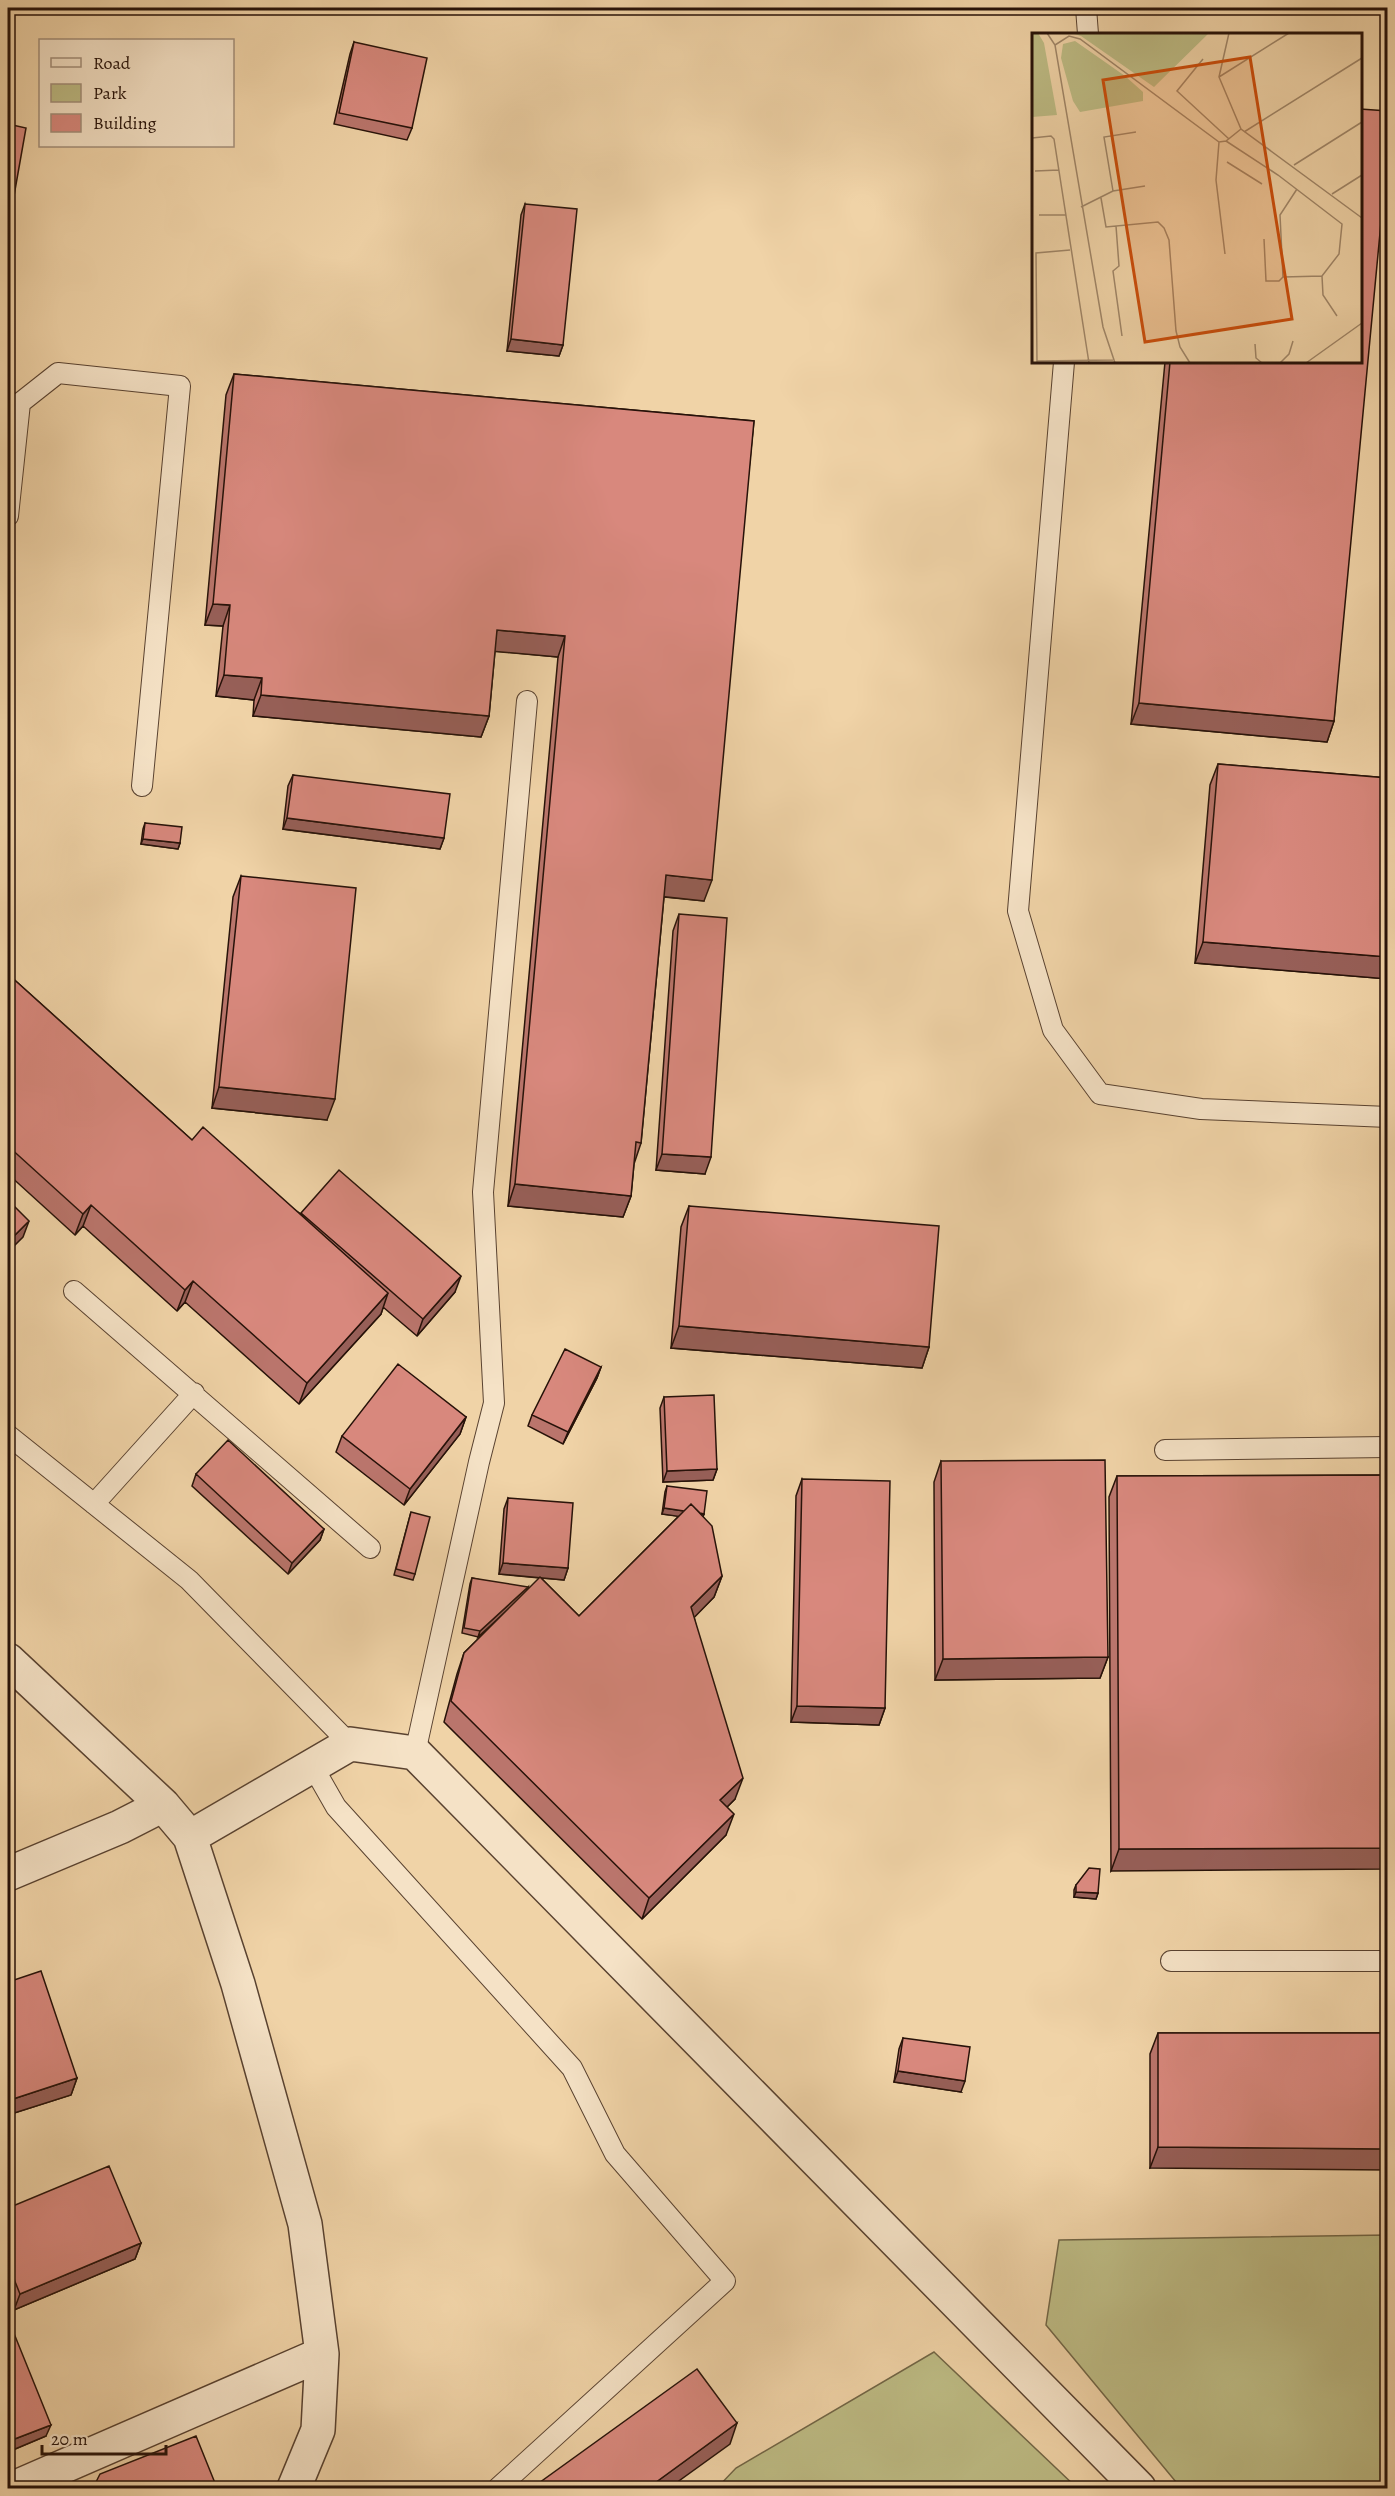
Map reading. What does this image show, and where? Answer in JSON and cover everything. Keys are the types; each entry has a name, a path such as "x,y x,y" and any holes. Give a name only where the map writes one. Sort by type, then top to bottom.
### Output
{"street":[{"path":"8,1660 163,1805 190,1836 238,1984 305,2224 322,2354 318,2430 294,2488"},
{"path":"190,1836 350,1744 415,1753 1139,2488"},
{"path":"8,1874 120,1827 163,1805"},
{"path":"14,2488 322,2354"}],"lane":[{"path":"1086,8 1088,33"},
{"path":"1064,363 1018,911 1053,1030 1100,1094 1201,1109 1388,1117"},
{"path":"8,516 14,402 58,372 180,386 142,786"},
{"path":"415,1753 494,1403 483,1192 527,701"},
{"path":"74,1291 370,1548"},
{"path":"94,1504 194,1393"},
{"path":"8,1435 189,1580 350,1744"},
{"path":"1165,1450 1388,1447"},
{"path":"312,1765 343,1816 572,2068 615,2154 725,2281 498,2488"},
{"path":"1171,1961 1388,1961"}],"green space":[{"path":"1387,2235 1387,2488 1181,2488 1046,2325 1059,2240"},
{"path":"934,2352 1077,2488 717,2488 736,2468"}],"building":[{"path":"354,42 427,58 412,128 339,113"},
{"path":"1362,109 1388,111 1388,148 1334,721 1139,703 1170,363 1362,363"},
{"path":"8,124 26,128 12,207 8,206"},
{"path":"525,204 577,209 563,345 511,339"},
{"path":"234,374 754,421 712,880 666,875 641,1143 636,1142 631,1196 515,1184 565,636 497,630 489,716 261,695 262,678 224,675 230,605 213,604"},
{"path":"1218,764 1388,778 1388,957 1203,942"},
{"path":"293,775 450,794 444,838 287,818"},
{"path":"145,823 182,827 180,843 143,839"},
{"path":"241,876 356,888 335,1099 219,1087"},
{"path":"679,914 727,918 711,1157 662,1154"},
{"path":"8,974 192,1140 203,1127 388,1293 307,1383 193,1281 185,1290 91,1205 83,1214 8,1146"},
{"path":"339,1170 461,1276 423,1319 301,1213"},
{"path":"8,1200 29,1221 8,1242"},
{"path":"689,1206 939,1226 929,1347 679,1326"},
{"path":"565,1349 601,1367 568,1432 532,1415"},
{"path":"398,1364 466,1417 410,1489 342,1436"},
{"path":"714,1395 717,1469 667,1471 664,1397"},
{"path":"228,1440 324,1529 292,1563 196,1474"},
{"path":"1105,1460 1108,1657 943,1659 941,1461"},
{"path":"1388,1475 1388,1848 1119,1849 1117,1476"},
{"path":"802,1479 890,1481 885,1708 797,1706"},
{"path":"667,1486 707,1491 704,1514 691,1504 684,1511 664,1508"},
{"path":"508,1498 573,1503 568,1568 503,1563"},
{"path":"691,1504 712,1526 722,1576 691,1607 743,1778 720,1800 734,1814 649,1898 451,1701 464,1653 540,1577 579,1616"},
{"path":"411,1512 430,1517 415,1574 396,1569"},
{"path":"472,1578 528,1587 480,1631 464,1628"},
{"path":"1089,1868 1100,1869 1098,1893 1076,1892 1076,1885"},
{"path":"41,1971 77,2078 10,2100 8,2091 8,1982"},
{"path":"1158,2033 1388,2033 1388,2149 1158,2147"},
{"path":"903,2038 970,2047 965,2081 898,2071"},
{"path":"109,2166 141,2243 20,2294 8,2264 8,2208"},
{"path":"13,2331 51,2425 12,2440 8,2430 8,2333"},
{"path":"697,2369 737,2423 648,2488 532,2488"},
{"path":"196,2436 217,2488 93,2488 100,2474"}]}
